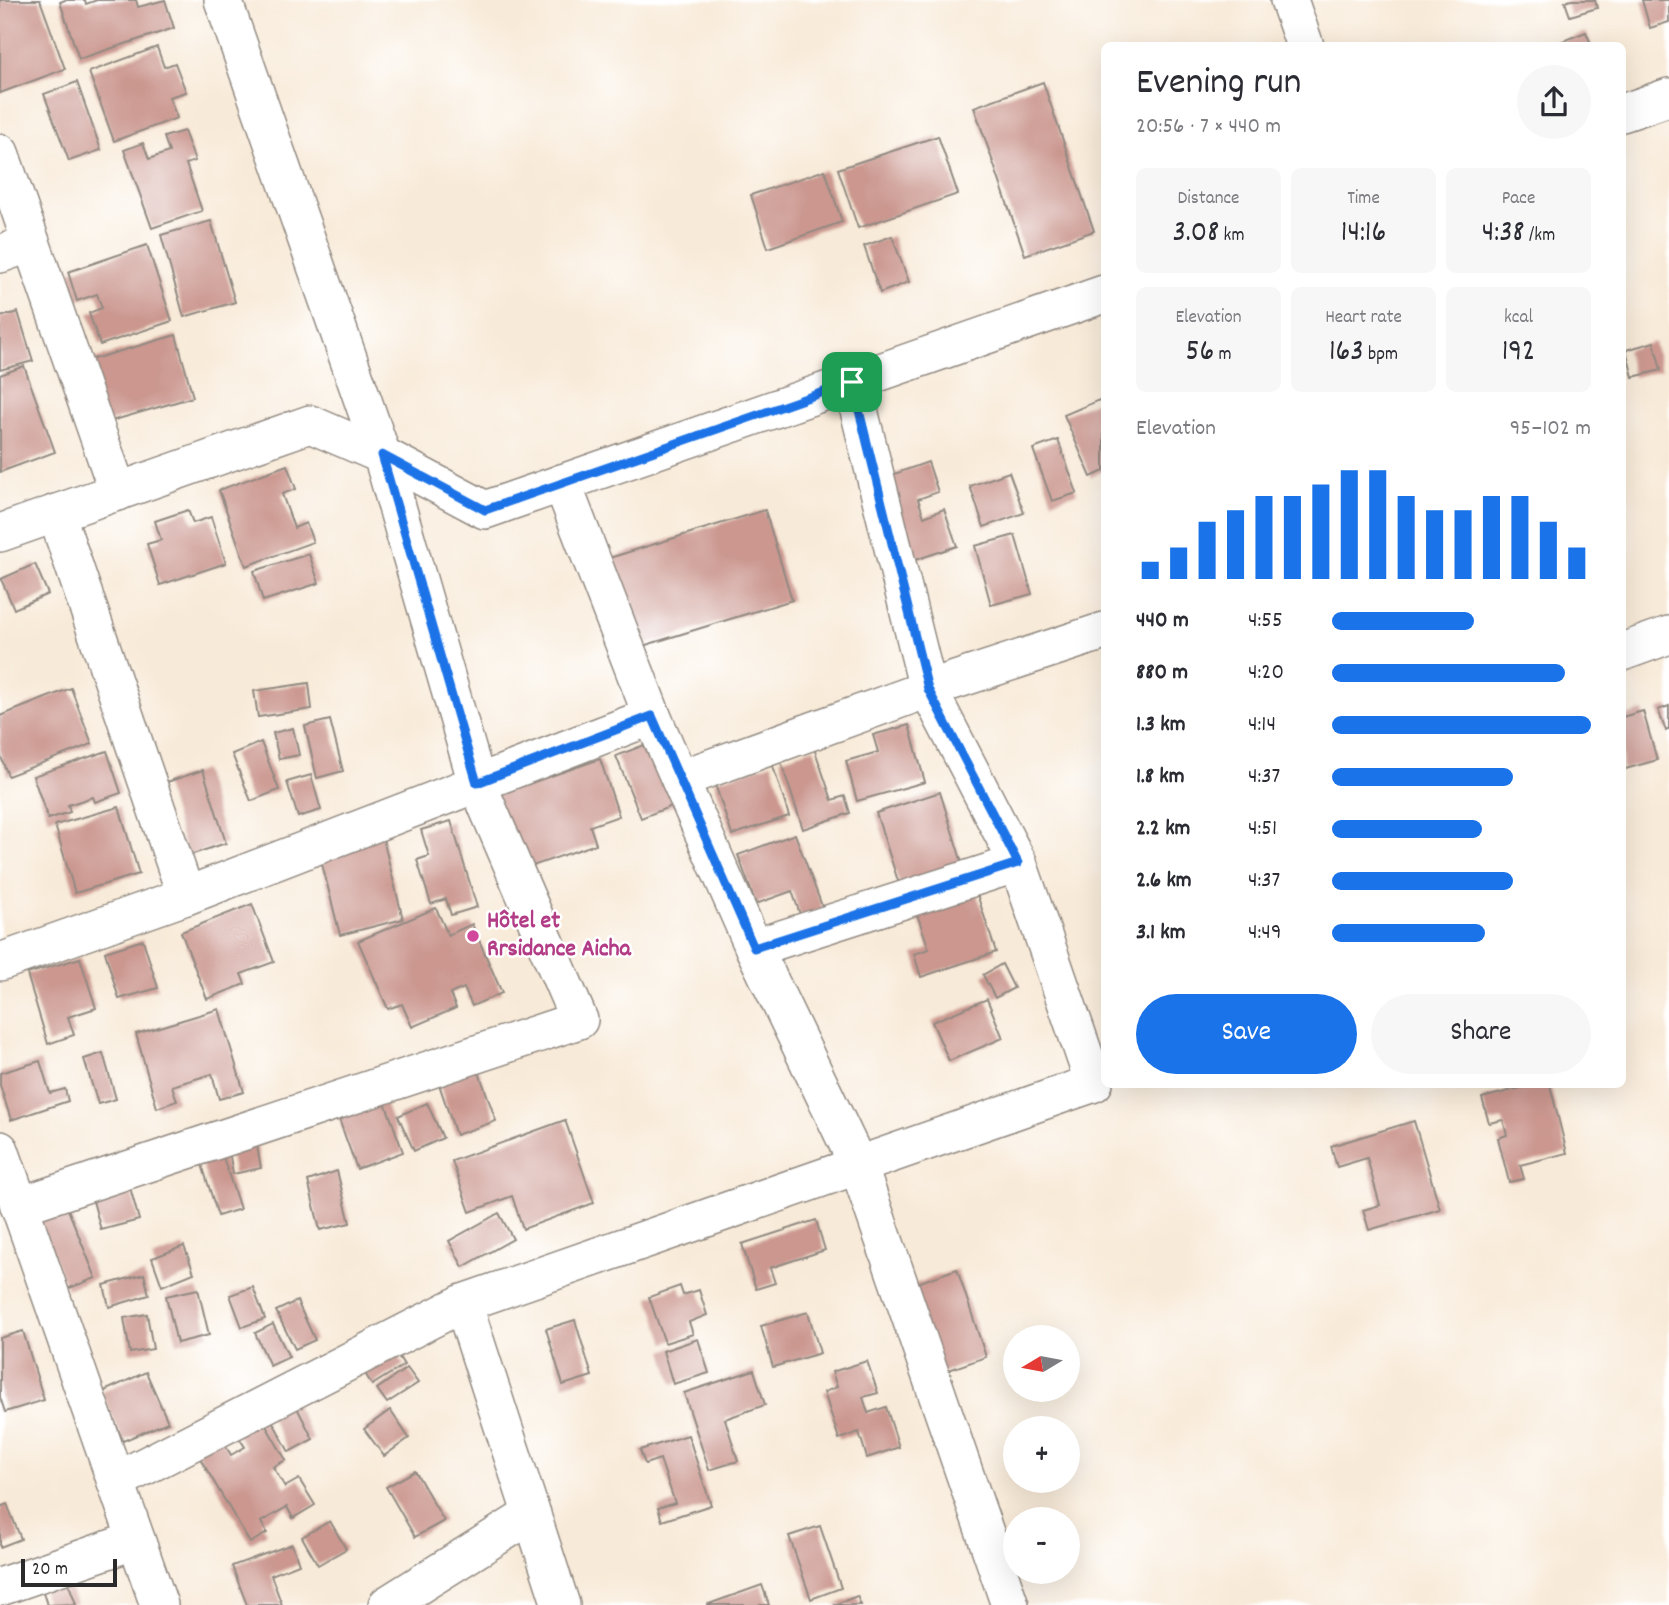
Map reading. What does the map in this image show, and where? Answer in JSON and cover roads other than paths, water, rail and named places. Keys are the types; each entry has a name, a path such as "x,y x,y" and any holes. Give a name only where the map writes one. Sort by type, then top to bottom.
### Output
{"street":[{"path":"15,1222 579,1020 477,783 382,455 223,0"},
{"path":"1289,0 1304,42"},
{"path":"1626,112 1669,97"},
{"path":"0,153 16,249 118,492"},
{"path":"0,533 310,424 382,455 485,510 1101,295"},
{"path":"116,1482 463,1303 1094,1083 1018,863 928,689 852,382"},
{"path":"562,483 652,716 754,948 858,1165 1010,1605"},
{"path":"56,513 187,896"},
{"path":"680,779 928,689 1101,632"},
{"path":"1626,651 1669,635"},
{"path":"0,961 187,896 652,716"},
{"path":"754,948 1018,863"},
{"path":"0,1150 15,1222 116,1482 159,1605"},
{"path":"463,1303 561,1605"},
{"path":"387,1605 427,1593 532,1514"},
{"path":"0,1587 136,1540"}],"place":[{"name":"Hôtel et Rrsidance Aicha","path":"473,936"}]}
